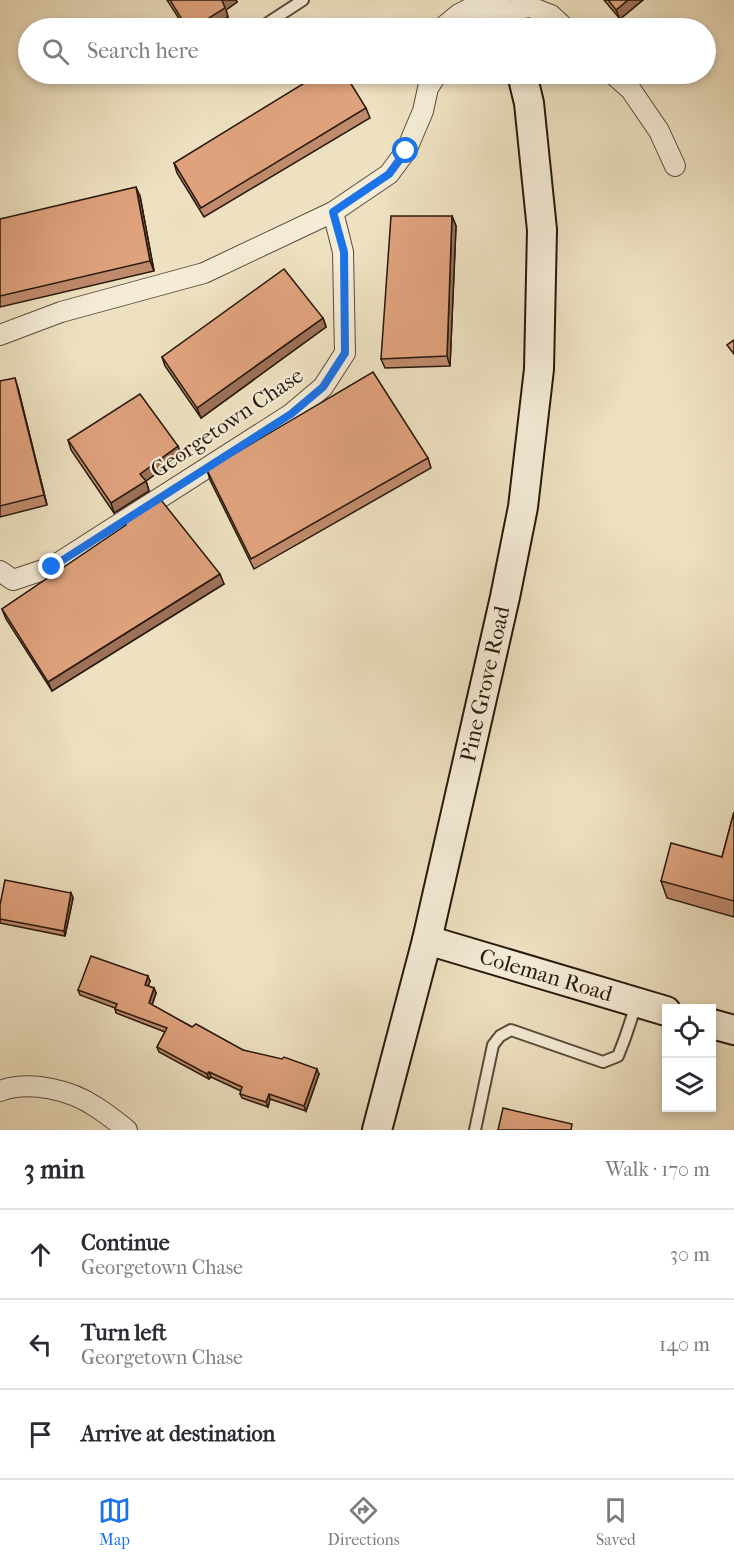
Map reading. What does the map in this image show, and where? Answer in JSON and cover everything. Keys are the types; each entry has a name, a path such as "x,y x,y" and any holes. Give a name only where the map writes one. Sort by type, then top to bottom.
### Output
{"main road":[{"name":"Pine Grove Road","path":"377,1130 427,940 505,597 523,507 539,369 542,230 529,103 524,84"},
{"name":"Coleman Road","path":"427,940 662,1010"},
{"path":"716,1025 734,1030"}],"street":[{"path":"454,18 469,9 498,17 530,7 554,18"},
{"path":"0,335 61,312 204,273 333,212 389,174 406,151 423,111 429,84"},
{"path":"624,84 631,90 659,131 675,166"},
{"name":"Georgetown Chase","path":"0,571 13,580 52,567 291,414 323,387 345,353 344,252 333,212"},
{"path":"0,1091 7,1088 35,1087 60,1090 94,1106 127,1130"}],"lane":[{"path":"275,18 303,0"},
{"path":"475,1130 493,1045 500,1036 512,1030 603,1062 618,1056 637,1002"}],"building":[{"path":"170,0 222,0 225,8 209,18 181,18"},
{"path":"608,0 628,0 616,10"},
{"path":"303,84 351,84 366,108 201,208 174,163"},
{"path":"136,187 150,261 0,296 0,219"},
{"path":"391,216 452,216 447,356 381,359"},
{"path":"284,269 323,318 197,408 162,357"},
{"path":"734,340 734,354 727,345"},
{"path":"373,372 428,458 251,559 207,470"},
{"path":"15,378 44,495 0,506 0,381"},
{"path":"140,394 178,446 140,474 146,481 111,503 68,440"},
{"path":"161,500 220,574 48,682 2,609 126,525 124,523"},
{"path":"734,812 734,901 661,881 671,843 722,857"},
{"path":"5,880 71,893 64,931 0,919"},
{"path":"91,956 148,976 145,985 154,988 149,1003 192,1027 196,1024 243,1050 282,1059 284,1057 317,1069 304,1106 269,1094 266,1102 240,1094 242,1087 209,1072 207,1074 157,1047 167,1028 115,1009 117,1004 78,990"},
{"path":"503,1108 572,1124 571,1130 498,1130"}],"route":[{"path":"52,567 291,414 323,387 345,353 344,252 333,212 389,174 406,151"}]}
